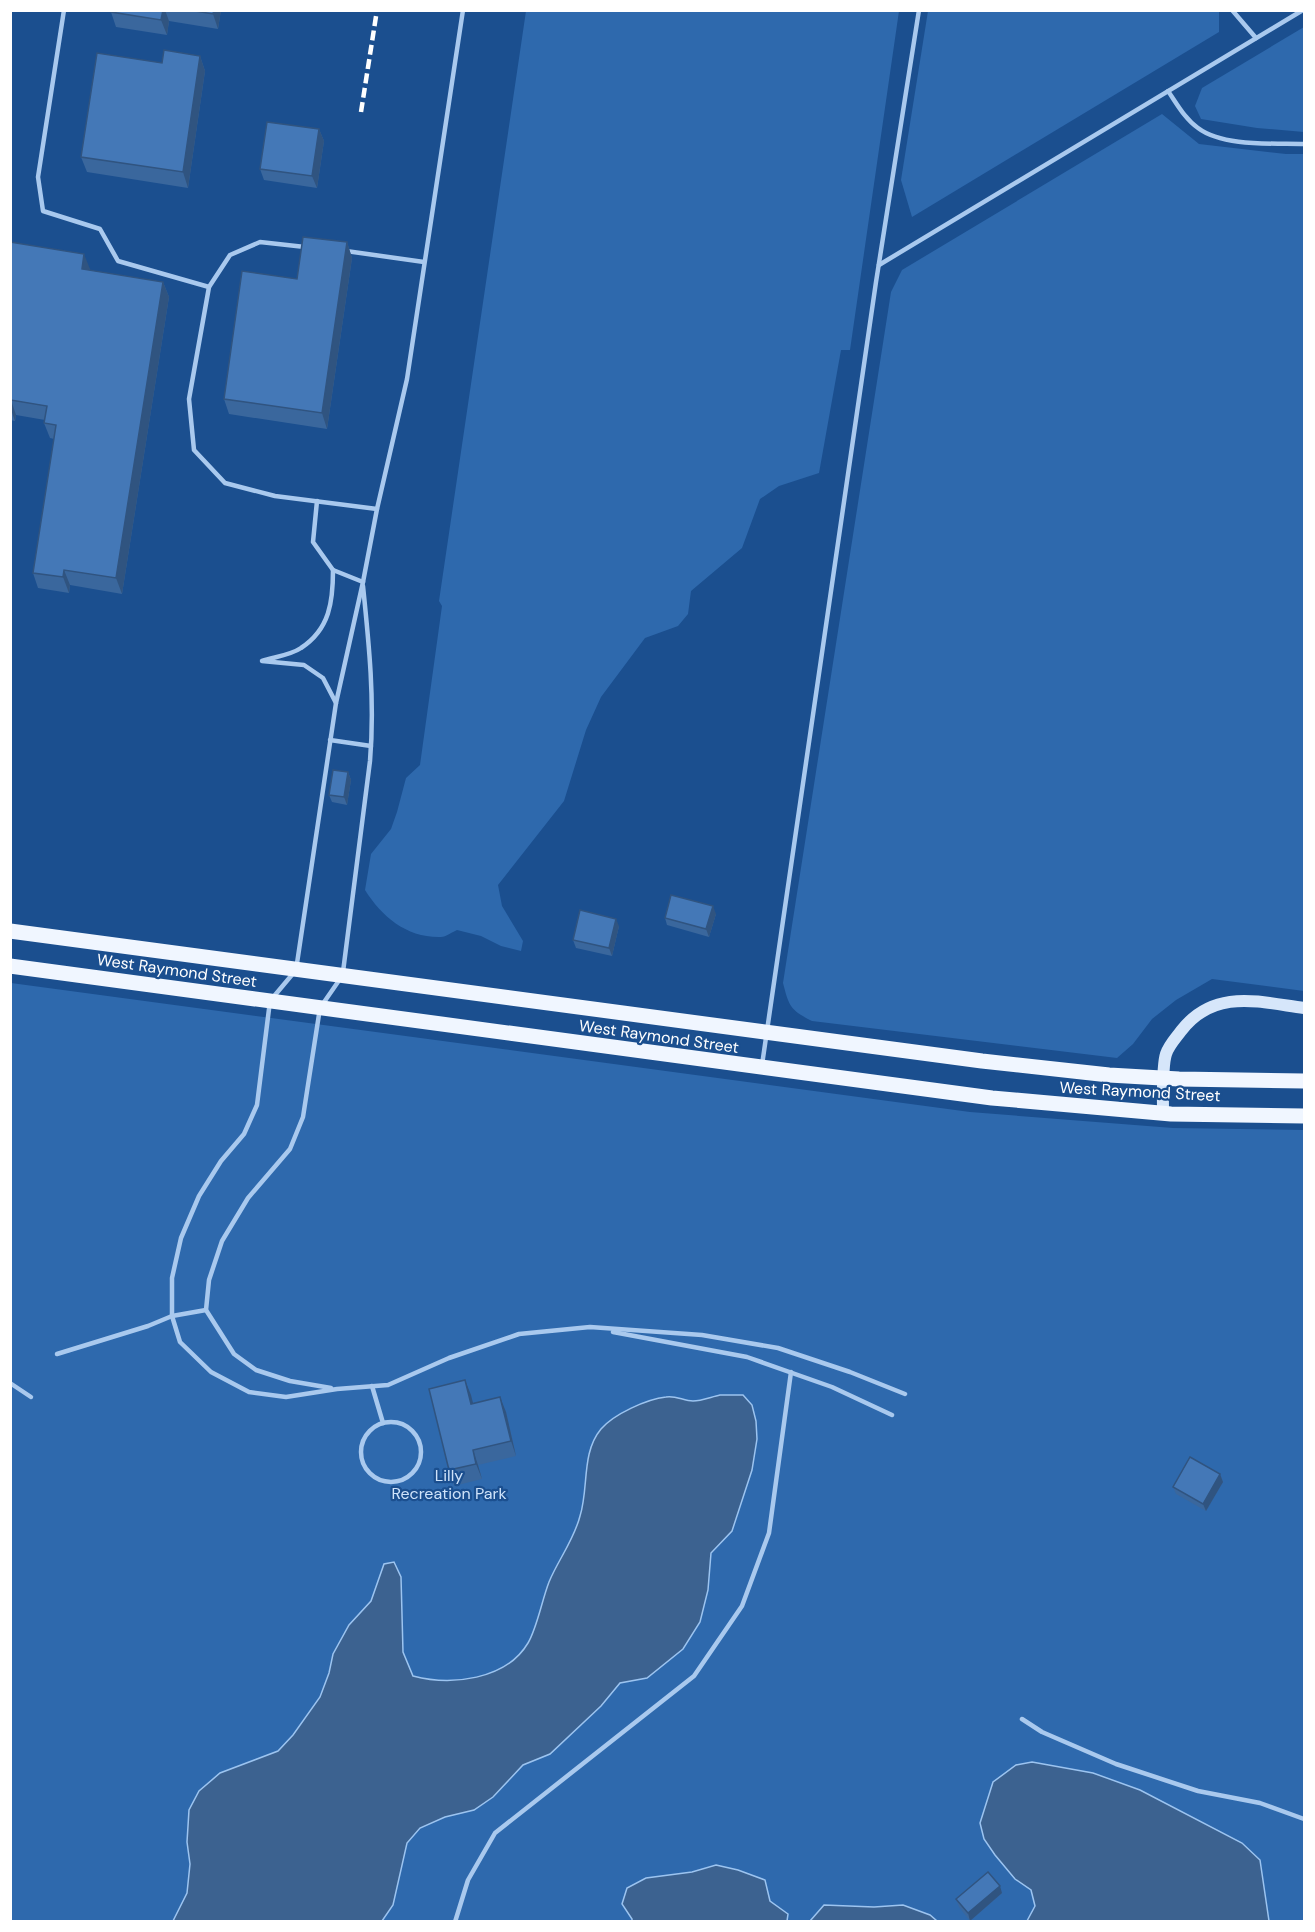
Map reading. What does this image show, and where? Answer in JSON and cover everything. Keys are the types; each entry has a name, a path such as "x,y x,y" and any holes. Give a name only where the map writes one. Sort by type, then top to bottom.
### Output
{"main road":[{"name":"West Raymond Street","path":"10,931 1026,1066 1164,1078 1305,1081"},
{"name":"West Raymond Street","path":"10,966 1004,1100 1162,1113 1305,1116"}],"street":[{"path":"1162,1113 1166,1055 1173,1041 1194,1017 1216,1004 1248,1000 1305,1008"}],"lane":[{"path":"64,10 39,177 43,211 100,229 117,261 209,287"},
{"path":"462,10 407,379 376,509 363,582 336,703 296,970 270,1000 257,1105 244,1134 221,1161 199,1196 181,1238 172,1278 172,1316 180,1342 211,1372 249,1392 286,1397 337,1389 388,1385 449,1358 519,1334 590,1328 702,1335 778,1348 850,1372 905,1394"},
{"path":"761,1068 879,265 919,10"},
{"path":"1232,10 1256,38"},
{"path":"879,265 1304,10"},
{"path":"1168,91 1199,129 1226,140 1305,144"},
{"path":"317,248 260,242 230,255 209,287 189,399 194,450 225,483 275,496 376,509"},
{"path":"339,250 424,262"},
{"path":"317,501 313,542 333,570 363,582"},
{"path":"333,570 333,598 322,629 301,649 262,661 304,665 323,678 336,703"},
{"path":"337,1389 290,1381 256,1370 234,1354 206,1310 209,1280 222,1241 248,1198 290,1149 303,1117 320,1008 342,976 371,746 370,658 363,582"},
{"path":"330,741 371,746"},
{"path":"57,1354 148,1326 172,1316 206,1310"},
{"path":"590,1328 747,1357 832,1387 892,1415"},
{"path":"455,1922 468,1880 495,1833 694,1676 742,1606 769,1533 791,1372"},
{"path":"10,1383 31,1397"},
{"path":"372,1386 383,1423"},
{"path":"383,1423 402,1424 411,1430 421,1448 420,1458 412,1473 404,1479 393,1482 383,1481 370,1474 361,1456 361,1445 366,1435 374,1427 383,1423"},
{"path":"1022,1719 1042,1732 1116,1764 1198,1791 1260,1803 1305,1819"}],"green space":[{"path":"526,11 899,11 850,350 841,350 819,473 779,486 760,499 742,548 691,591 688,614 678,626 645,638 601,697 586,730 564,801 498,885 502,906 523,941 521,951 457,930 441,937 406,930 379,909 365,890 371,854 391,829 406,778 420,765 442,606 439,601"},
{"path":"928,11 1219,11 1219,32 912,217 901,180"},
{"path":"1304,27 1304,132 1257,128 1201,119 1195,106 1202,88"},
{"path":"1162,114 1199,144 1304,154 1304,991 1212,979 1176,1000 1152,1019 1133,1044 1117,1058 812,1021 795,1010 787,997 783,983 891,292 902,270"},
{"name":"Lilly Recreation Park","path":"11,983 970,1112 1173,1128 1304,1130 1304,1921 11,1922"}],"shaded area":[{"path":"720,1395 743,1395 752,1405 757,1439 752,1470 732,1531 711,1553 708,1590 700,1622 683,1649 647,1678 620,1683 601,1706 550,1754 523,1765 493,1797 474,1810 445,1817 420,1828 407,1843 393,1905 382,1921 173,1921 187,1893 190,1864 187,1842 189,1810 199,1791 220,1773 278,1751 293,1735 320,1697 333,1654 349,1625 371,1601 384,1564 394,1562 401,1577 403,1652 413,1676 460,1680 492,1672 506,1665 528,1643 549,1582 577,1525 583,1505 588,1460 595,1438 601,1429 631,1408 658,1398 676,1397 696,1401"},
{"path":"1032,1762 1093,1773 1140,1790 1242,1843 1260,1860 1269,1921 1027,1921 1035,1906 1031,1890 1015,1879 995,1855 984,1839 980,1823 993,1782 1016,1765"},
{"path":"716,1865 765,1880 770,1901 788,1914 787,1921 632,1921 622,1904 627,1888 646,1878 692,1872"},
{"path":"824,1905 874,1907 903,1905 930,1915 937,1921 810,1921"}],"building":[{"path":"111,10 163,10 161,20 111,12"},
{"path":"189,10 214,10 213,14"},
{"path":"164,50 200,56 183,172 81,157 97,53 162,63"},
{"path":"267,122 319,129 312,176 260,169"},
{"path":"303,237 347,242 322,413 224,399 242,271 297,279"},
{"path":"10,242 84,254 82,269 163,282 116,578 64,570 63,577 33,573 56,425 44,423 47,406 11,400 10,402"},
{"path":"333,770 348,772 344,797 329,795"},
{"path":"671,895 713,906 706,929 665,918"},
{"path":"580,910 616,919 609,948 573,940"},
{"path":"465,1380 471,1404 500,1397 511,1441 473,1450 476,1464 449,1470 429,1389"},
{"path":"1190,1457 1220,1474 1203,1504 1173,1487"},
{"path":"988,1872 1000,1886 968,1913 956,1899"}],"railway":[{"path":"361,112 377,10"}]}
